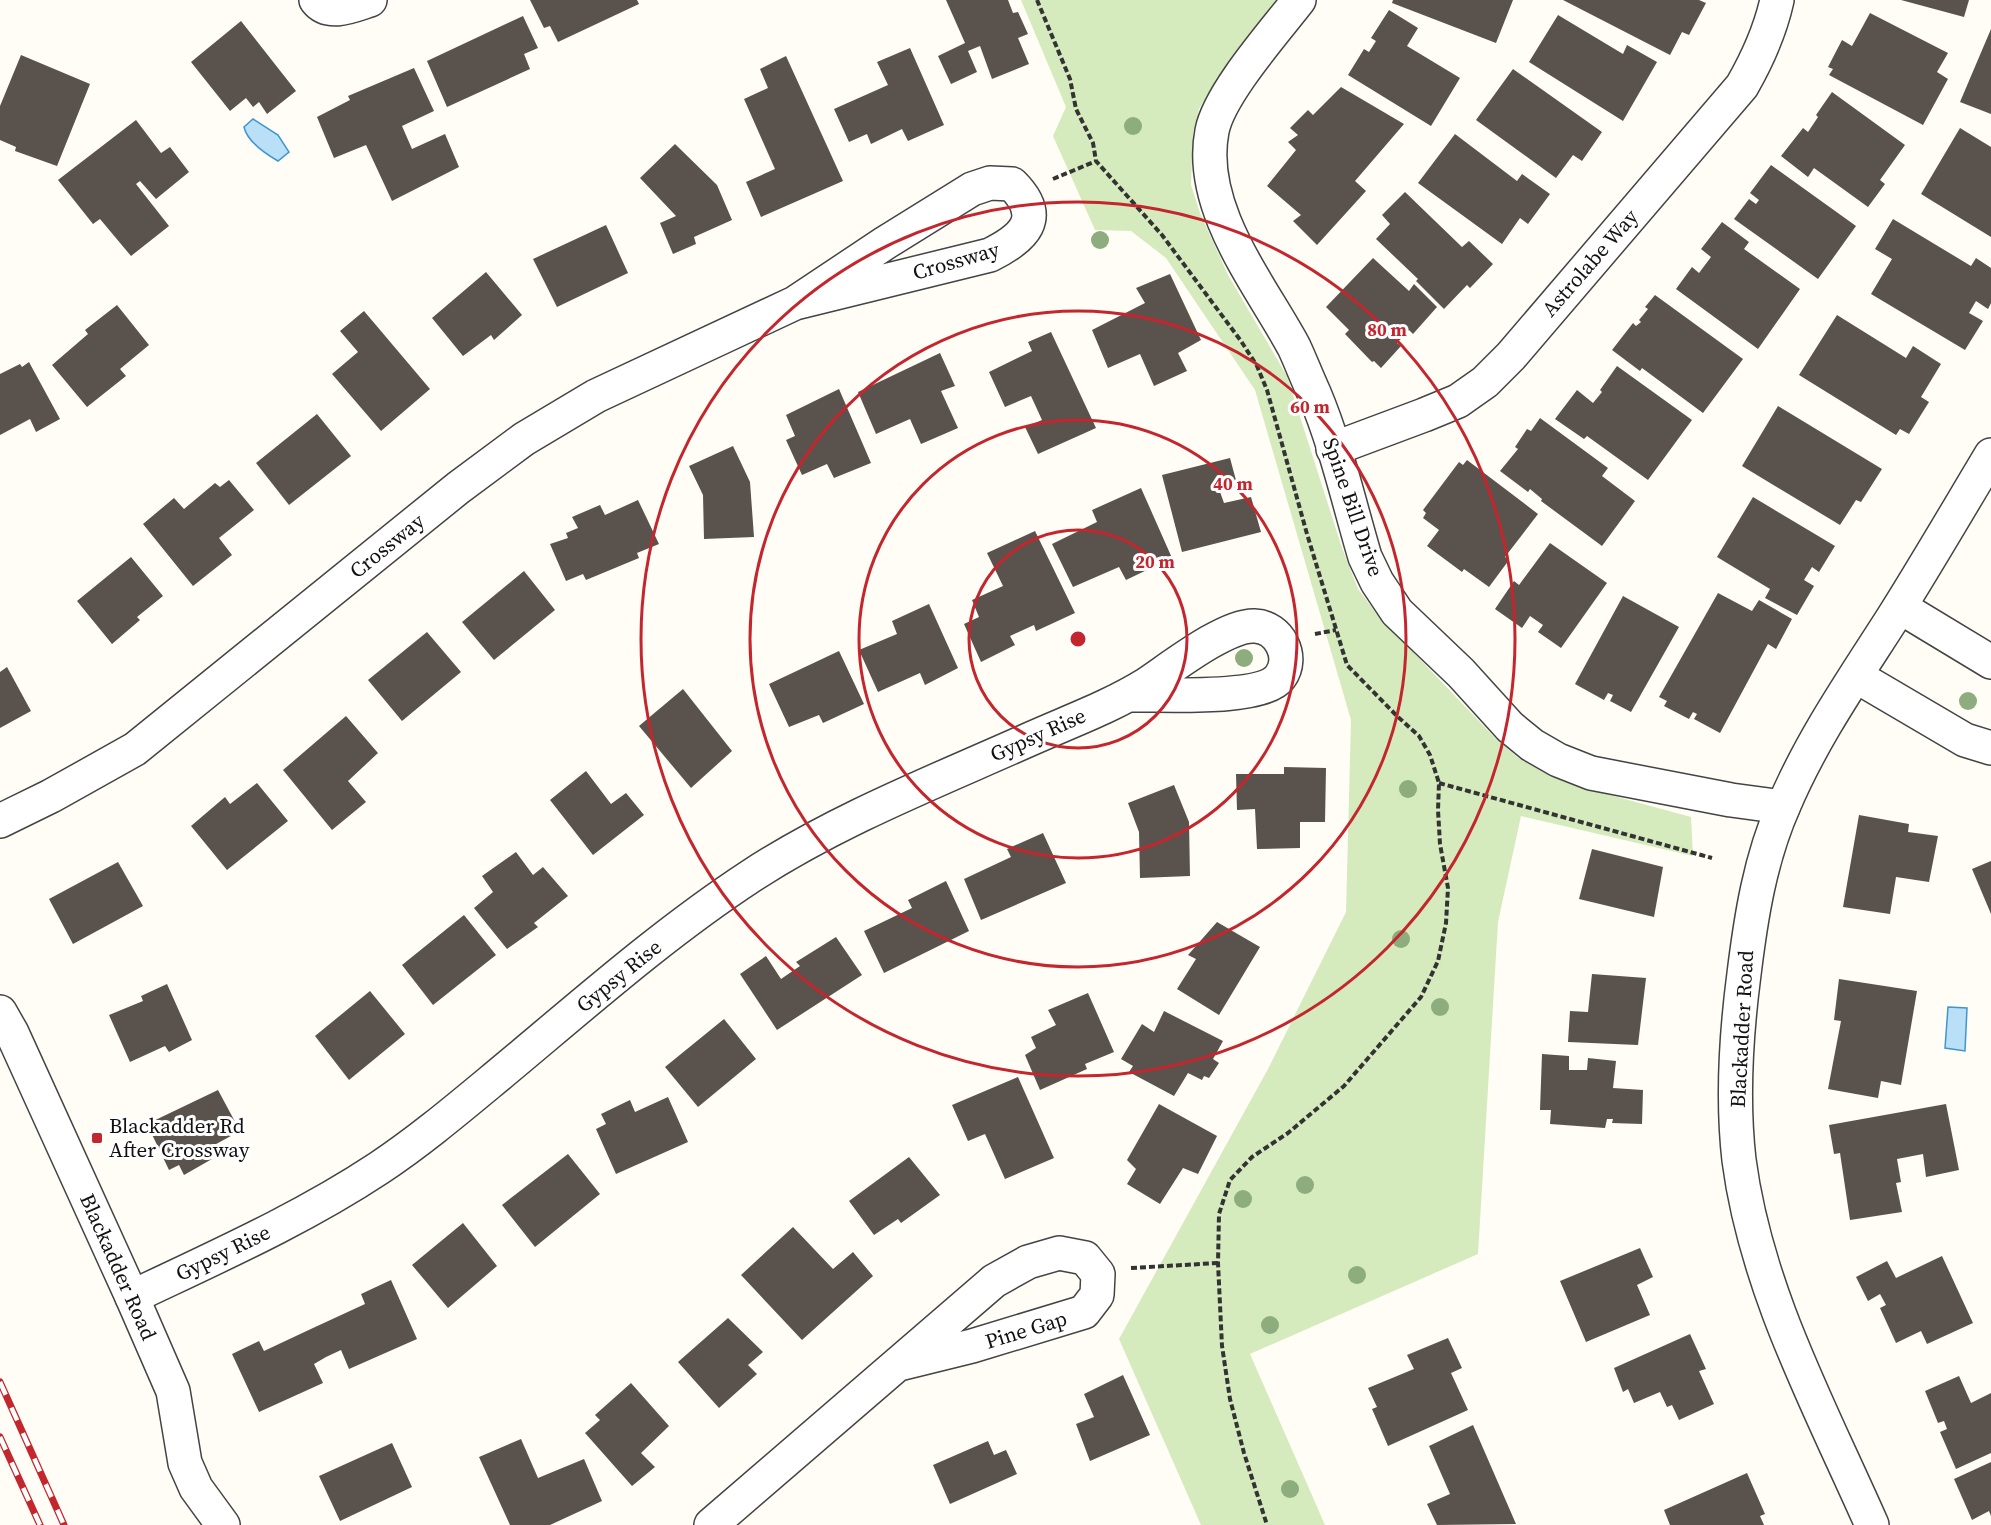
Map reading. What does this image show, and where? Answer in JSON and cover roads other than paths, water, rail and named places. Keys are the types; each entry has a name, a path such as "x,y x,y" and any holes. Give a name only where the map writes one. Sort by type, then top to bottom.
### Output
{"street":[{"path":"316,0 319,4 339,10 370,0"},
{"name":"Spine Bill Drive","path":"1299,0 1249,65 1223,104 1212,130 1210,169 1220,206 1235,244 1251,277 1294,348 1315,396 1365,557 1377,582 1397,612 1461,673 1510,727 1532,745 1558,760 1591,773 1731,800 1783,807"},
{"name":"Astrolabe Way","path":"1333,449 1458,401 1485,382 1511,356 1742,86 1760,54 1772,24 1777,0"},
{"name":"Crossway","path":"0,821 51,796 135,749 458,488 524,439 597,396 795,303 972,189 990,183 1012,184 1023,195 1030,214 1025,232 1010,245 990,255 795,303"},
{"name":"Blackadder Road","path":"1872,1525 1785,1330 1765,1275 1751,1222 1739,1159 1735,1085 1739,1012 1746,951 1760,871 1783,807 1816,740 1900,607 1991,455"},
{"path":"1900,607 1991,662"},
{"path":"1856,676 1965,740 1991,748"},
{"name":"Gypsy Rise","path":"132,1297 290,1220 381,1167 445,1119 687,920 749,877 809,840 1130,695"},
{"name":"Blackadder Road","path":"0,1012 12,1033 173,1391 186,1463 196,1488 223,1525"},
{"name":"Pine Gap","path":"711,1525 994,1281 1028,1262 1059,1253 1085,1258 1098,1274 1097,1295 1084,1312 972,1346 899,1364"}],"water":[{"path":"253,119 278,135 289,152 278,161 258,147 246,132 244,127"},
{"path":"1948,1007 1967,1008 1965,1051 1945,1048"}],"railway":[{"path":"0,1382 64,1525"},
{"path":"0,1437 40,1525"}],"place":[{"name":"Blackadder Rd After Crossway","path":"97,1138"}]}
